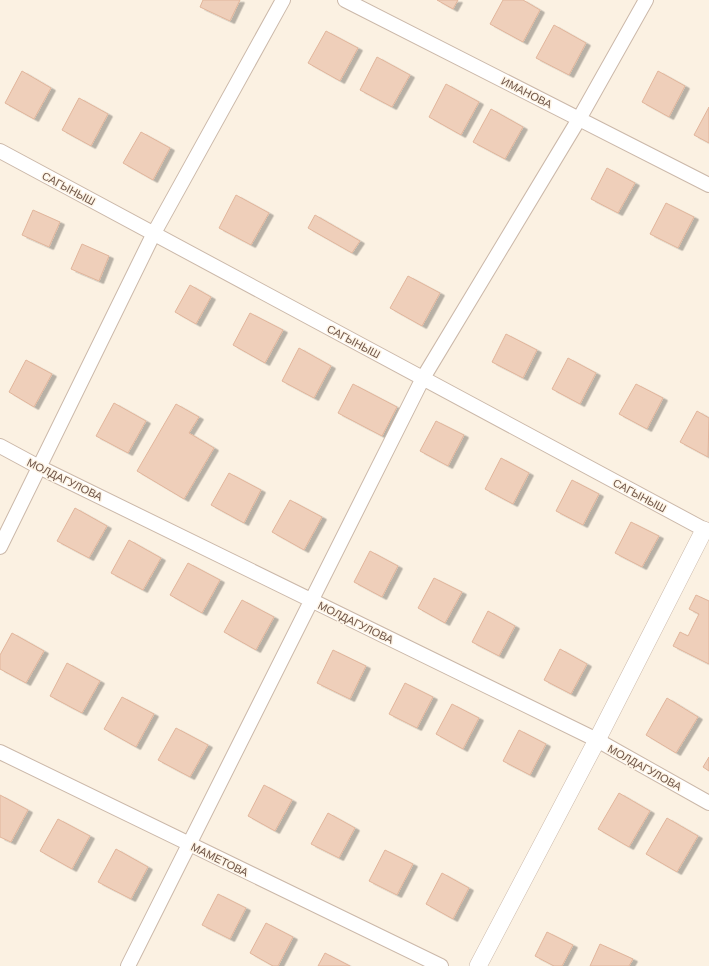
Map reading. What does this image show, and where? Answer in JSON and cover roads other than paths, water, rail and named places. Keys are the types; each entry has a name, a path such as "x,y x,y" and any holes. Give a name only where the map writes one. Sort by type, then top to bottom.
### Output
{"street":[{"path":"0,547 154,233 284,0"},
{"name":"ИМАНОВА","path":"345,0 709,185"},
{"path":"128,966 423,378 578,119 646,0"},
{"name":"САГЫНЫШ","path":"0,151 423,378 707,527"},
{"name":"МОЛДАГУЛОВА","path":"0,446 39,467 597,740 709,803"},
{"path":"478,966 707,527"},
{"name":"МАМЕТОВА","path":"0,752 441,966"}]}
